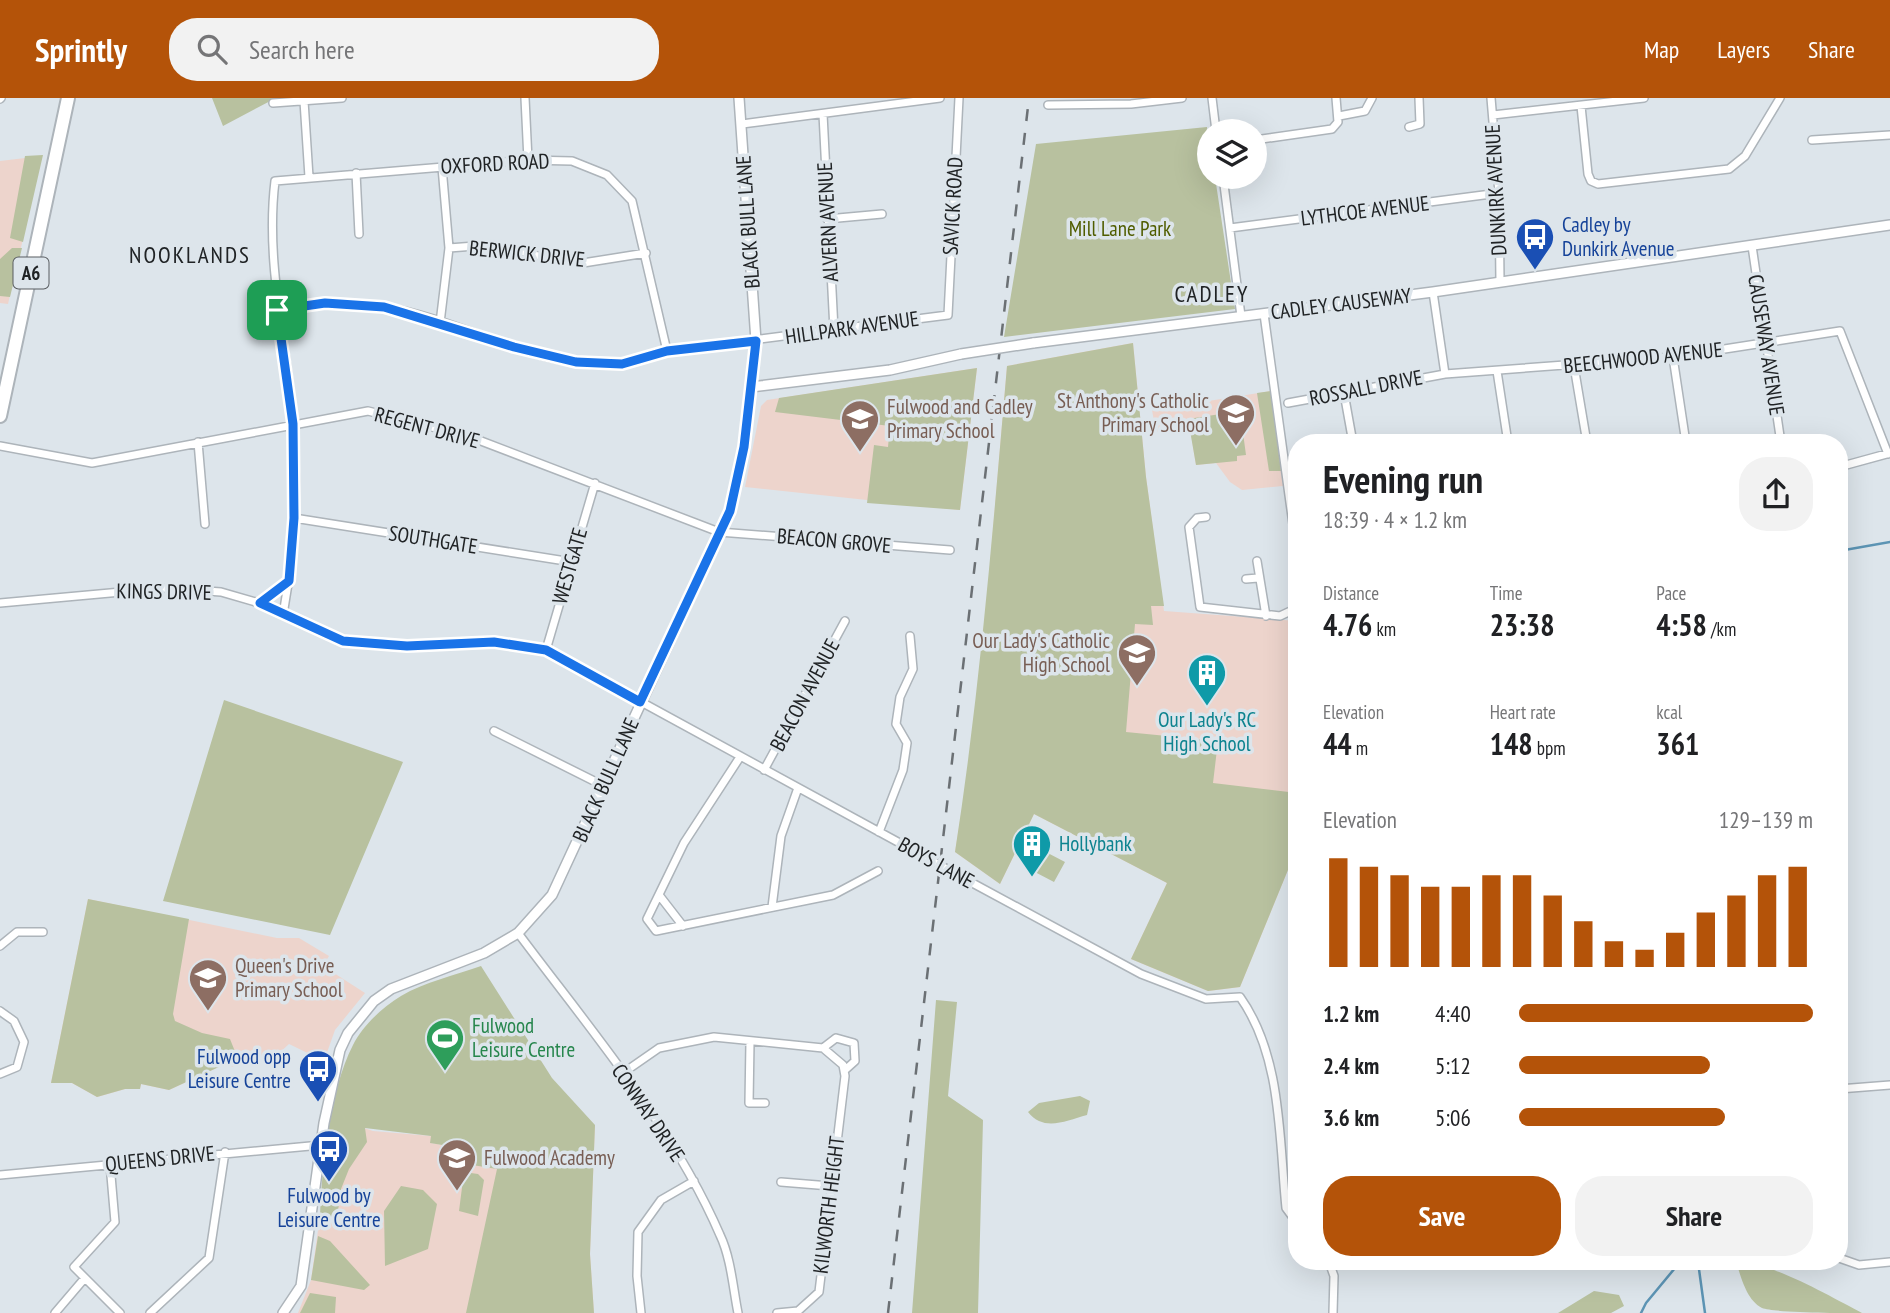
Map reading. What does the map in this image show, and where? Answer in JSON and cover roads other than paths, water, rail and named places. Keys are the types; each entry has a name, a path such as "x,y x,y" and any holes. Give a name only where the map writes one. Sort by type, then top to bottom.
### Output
{"highway":[{"name":"A6","path":"0,416 68,98"}],"street":[{"path":"273,103 342,98"},
{"path":"525,98 528,160"},
{"name":"BLACK BULL LANE","path":"283,1313 301,1286 321,1146 340,1050 360,1015 391,989 484,953 518,933 552,895 730,511 738,479 756,341 739,98"},
{"path":"742,124 940,98"},
{"name":"SAVICK ROAD","path":"947,315 958,98"},
{"path":"1048,105 1131,104 1182,98"},
{"path":"1212,98 1215,119"},
{"path":"1267,138 1332,129 1339,116 1336,98"},
{"path":"1339,116 1365,111 1372,98"},
{"path":"1409,127 1420,124 1419,98"},
{"name":"DUNKIRK AVENUE","path":"1491,98 1499,193 1500,282"},
{"path":"1493,115 1644,98"},
{"path":"1581,106 1591,181 1598,184 1729,169 1745,156 1780,98"},
{"path":"304,101 309,177"},
{"name":"ALVERN AVENUE","path":"823,114 834,330"},
{"path":"1812,140 1890,135"},
{"name":"OXFORD ROAD","path":"277,310 271,215 275,181 528,160 572,161 607,175 632,201 667,351"},
{"path":"440,323 449,248 442,167"},
{"path":"356,173 359,234"},
{"path":"1225,189 1241,316"},
{"name":"LYTHCOE AVENUE","path":"1230,228 1499,193"},
{"path":"827,219 882,214"},
{"name":"CADLEY CAUSEWAY","path":"751,387 890,370 961,354 1033,343 1433,292 1890,225"},
{"name":"BERWICK DRIVE","path":"449,248 475,246 514,249 552,260 583,263 646,253"},
{"name":"CAUSEWAY AVENUE","path":"1752,246 1780,434"},
{"path":"1433,292 1445,374"},
{"name":"HILLPARK AVENUE","path":"277,310 325,303 384,307 514,347 576,362 622,364 667,351 947,315"},
{"path":"277,310 293,424 294,518 284,615"},
{"path":"1264,314 1288,488"},
{"name":"BEECHWOOD AVENUE","path":"1445,374 1673,358 1840,331 1889,453"},
{"path":"1673,358 1685,434"},
{"path":"1574,366 1585,434"},
{"path":"1497,371 1507,434"},
{"name":"ROSSALL DRIVE","path":"1288,403 1445,374"},
{"path":"1344,393 1351,434"},
{"name":"REGENT DRIVE","path":"0,446 92,463 368,411 468,436 719,532"},
{"path":"198,442 205,524"},
{"path":"1848,464 1889,453"},
{"name":"WESTGATE","path":"546,650 595,483"},
{"path":"1206,517 1197,518 1189,527 1200,607 1266,616 1288,614"},
{"name":"SOUTHGATE","path":"294,518 572,562"},
{"name":"BEACON GROVE","path":"719,532 950,550"},
{"path":"1256,561 1266,616"},
{"path":"1246,579 1258,578"},
{"path":"260,603 289,581"},
{"name":"KINGS DRIVE","path":"0,603 165,588 221,592 260,603 343,641 407,646 494,642 546,650 640,702"},
{"name":"BEACON AVENUE","path":"764,770 845,621"},
{"path":"878,832 903,770 906,743 896,724 900,697 913,669 910,636"},
{"name":"BOYS LANE","path":"640,702 1141,974 1206,999 1240,998 1256,1019 1271,1069 1288,1211"},
{"path":"494,731 604,786"},
{"path":"740,757 684,843 647,919 656,931 833,895 878,871"},
{"path":"772,906 781,836 798,788"},
{"path":"659,895 683,926"},
{"path":"0,946 17,932 43,932"},
{"name":"CONWAY DRIVE","path":"518,933 623,1073 694,1181 722,1238 738,1313"},
{"path":"0,1011 14,1021 24,1041 17,1067 0,1074"},
{"name":"KILWORTH HEIGHT","path":"623,1073 659,1048 714,1037 823,1048 836,1038 854,1043 855,1061 845,1070 819,1292 798,1311 777,1313"},
{"path":"750,1042 749,1104 765,1103"},
{"path":"823,1048 836,1056 845,1070"},
{"path":"1848,1088 1890,1085"},
{"name":"QUEENS DRIVE","path":"0,1175 225,1152 321,1146"},
{"path":"150,1313 209,1258 225,1152"},
{"path":"110,1164 115,1222 74,1267 120,1313"},
{"path":"640,1313 638,1232 661,1200 694,1181"},
{"path":"781,1182 830,1186"},
{"path":"1848,1261 1859,1265 1890,1262"},
{"path":"1332,1270 1333,1313"},
{"path":"55,1313 85,1279"}],"waterway":[{"path":"1848,549 1890,542"},
{"path":"1641,1313 1673,1270"},
{"path":"1699,1270 1705,1313"}],"railway":[{"path":"888,1313 1029,98"}],"place":[{"name":"Cadley by Dunkirk Avenue","path":"1535,271"},
{"name":"St Anthony's Catholic Primary School","path":"1236,447"},
{"name":"Fulwood and Cadley Primary School","path":"860,453"},
{"name":"Our Lady's Catholic High School","path":"1137,687"},
{"name":"Our Lady's RC High School","path":"1207,707"},
{"name":"Hollybank","path":"1032,878"},
{"name":"Queen's Drive Primary School","path":"208,1012"},
{"name":"Fulwood Leisure Centre","path":"445,1072"},
{"name":"Fulwood opp Leisure Centre","path":"318,1103"},
{"name":"Fulwood by Leisure Centre","path":"329,1183"},
{"name":"Fulwood Academy","path":"457,1192"}],"district":[{"name":"NOOKLANDS","path":"190,255"},
{"name":"CADLEY","path":"1212,294"}],"park label":[{"name":"Mill Lane Park","path":"1120,229"}]}
